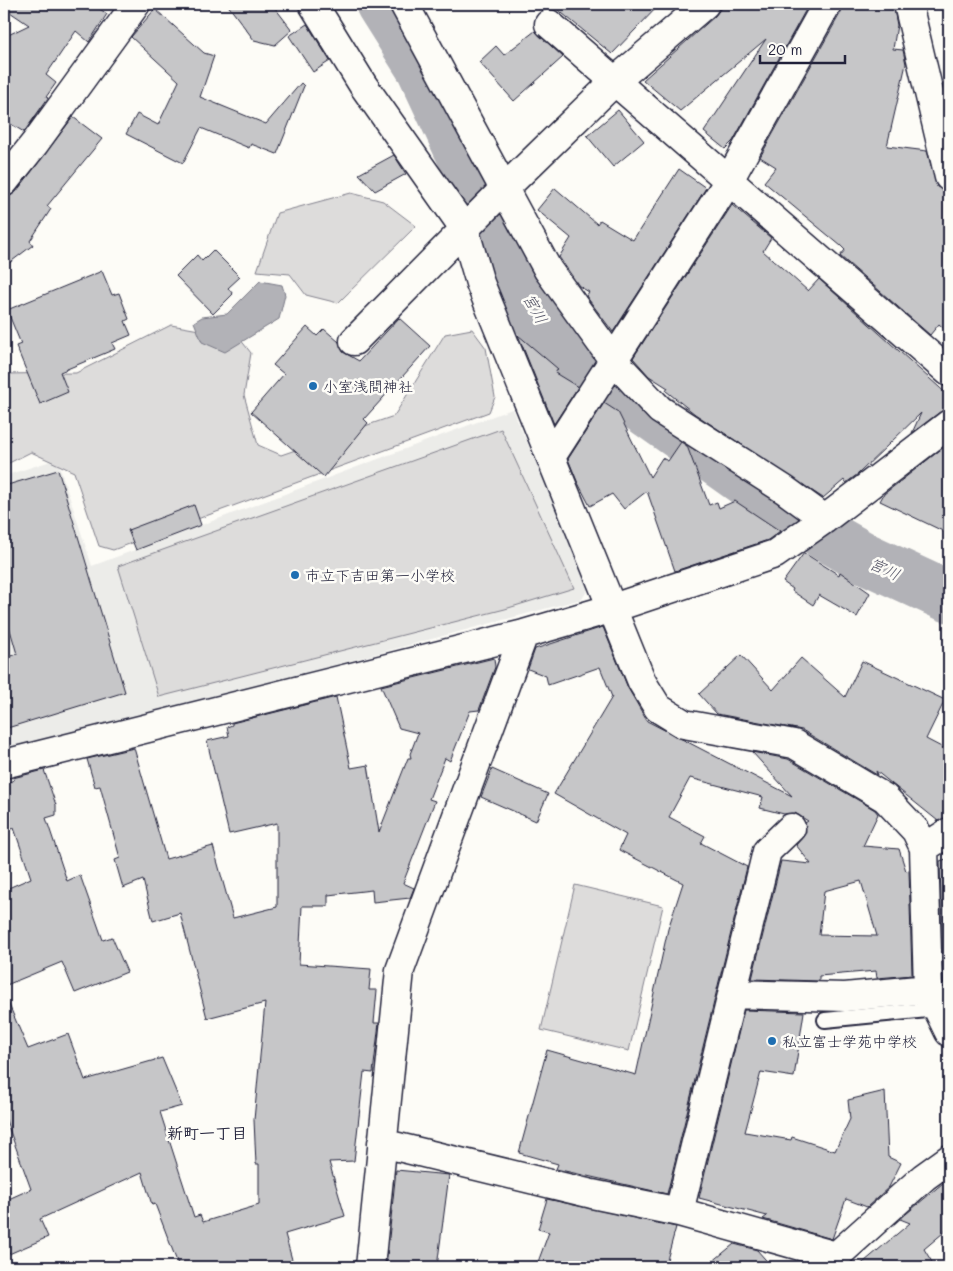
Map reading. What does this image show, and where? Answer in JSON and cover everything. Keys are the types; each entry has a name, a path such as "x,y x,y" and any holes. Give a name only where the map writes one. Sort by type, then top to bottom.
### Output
{"street":[{"path":"4,182 136,4"},
{"path":"313,4 363,86 464,228 480,283 642,682 658,708 684,724 794,744 885,798 916,830 924,848 938,1010 845,997 732,994"},
{"path":"404,4 548,270 614,361 660,410 785,490 825,519"},
{"path":"354,340 464,228 614,82 705,4"},
{"path":"551,457 728,182 827,4"},
{"path":"908,4 949,176"},
{"path":"548,24 949,372"},
{"path":"4,764 524,634 613,608 774,554 825,519 949,424"},
{"path":"370,1267 400,970 524,634"},
{"path":"679,1212 767,851 791,828"},
{"path":"924,848 949,832"},
{"path":"382,1143 592,1194 679,1212 830,1262 924,1178 949,1159"}],"lane":[{"path":"825,1020 938,1010"}],"shaded area":[{"path":"351,193 383,201 416,226 338,303 306,295 290,274 257,271 277,213"},
{"path":"260,281 282,285 285,295 279,319 225,352 202,342 194,322 202,317 227,314"},
{"path":"222,316 251,353 244,395 258,445 281,455 394,416 445,334 472,329 486,348 495,397 489,412 113,550 99,546 74,472 31,452 7,464 4,462 4,374 76,373 171,325 205,331"},
{"name":"市立下吉田第一小学校","path":"512,409 591,584 582,599 4,753 4,476 57,459 92,566"},
{"path":"501,429 574,588 505,609 159,697 118,566"},
{"path":"575,885 663,906 629,1051 541,1030"}],"building":[{"path":"4,4 93,4 107,14 89,42 76,31 46,75 56,83 46,97 48,98 24,132 4,120 4,37 29,25 4,8"},
{"path":"227,4 272,4 292,30 275,45 254,40"},
{"path":"551,4 660,4 612,54"},
{"path":"724,4 809,4 733,141 725,149 704,132 766,39 680,111 643,80 715,16"},
{"path":"843,4 893,4 897,25 893,49 903,50 906,64 887,146 927,151 937,187 949,192 949,333 939,324 930,335 840,256 845,250 841,246 764,182 776,167 760,157 841,12"},
{"path":"155,9 204,53 214,56 200,97 266,124 301,83 304,86 277,154 251,144 249,148 201,128 183,163 126,134 137,114 158,125 179,81 131,37"},
{"path":"307,24 330,61 313,72 289,36"},
{"path":"535,31 563,57 514,101 479,62 496,46 504,55"},
{"path":"618,110 644,141 613,167 587,136"},
{"path":"73,117 102,139 47,206 51,209 30,241 33,245 4,267 4,203 8,197 16,192"},
{"path":"394,155 406,174 375,191 359,174"},
{"path":"679,169 706,188 613,332 586,296 589,292 579,286 559,257 571,238 537,210 555,188 597,224 600,220 633,240"},
{"path":"732,205 771,238 763,251 808,291 819,279 949,396 949,409 940,412 912,433 921,413 858,474 846,483 844,480 823,498 695,414 666,391 668,388 649,376 633,358"},
{"path":"213,250 240,277 228,288 233,294 213,314 176,276 197,255 202,261"},
{"path":"102,271 112,295 119,293 129,319 125,321 131,335 112,343 115,349 60,372 68,392 40,404 16,346 21,344 7,310"},
{"path":"399,318 430,346 364,419 368,423 324,477 251,412 284,374 273,365 307,327 317,336 324,329 339,342 343,352 359,361"},
{"path":"518,335 558,369 555,373 578,387 554,424"},
{"path":"604,403 618,412 650,477 662,458 668,461 681,442 687,446 709,505 717,502 719,508 735,501 780,531 768,540 675,571 647,491 624,509 612,494 590,506 577,481 568,459"},
{"path":"949,443 949,534 880,501 884,494"},
{"path":"58,470 125,692 4,729 4,658 17,654 4,609 4,486"},
{"path":"194,505 201,525 136,550 128,530"},
{"path":"804,553 839,575 840,572 870,593 857,617 819,595 813,605 792,591 793,589 783,582"},
{"path":"603,627 628,688 647,721 792,796 752,752 788,759 875,810 878,814 863,846 899,849 906,871 909,870 912,975 877,978 876,971 819,976 819,981 752,979 781,861 811,864 796,845 806,833 805,823 808,821 795,813 784,814 760,808 763,797 690,778 669,817 705,836 701,843 747,867 667,1194 556,1169 558,1164 519,1153 547,1050 636,1075 668,929 683,883 619,850 626,835 554,794 612,697 600,667 548,685 546,676 528,669 535,649","holes":["861,881 877,936 819,935 824,891"]},
{"path":"741,655 773,690 801,658 845,697 862,661 945,700 926,739 949,751 949,817 938,821 876,771 877,775 802,730 717,714 699,694"},
{"path":"494,658 495,667 479,710 470,711 450,761 445,758 429,799 435,801 403,883 414,888 410,898 373,902 372,890 328,895 328,906 302,906 299,964 371,969 369,990 377,990 374,1023 379,1023 373,1073 364,1072 354,1161 329,1162 345,1216 285,1234 294,1267 179,1267 155,1204 152,1205 142,1172 40,1219 48,1237 9,1254 4,1242 4,1201 31,1189 4,1115 4,993 28,1049 68,1034 85,1080 162,1058 182,1106 160,1112 194,1217 200,1215 203,1222 259,1205 259,1164 256,1164 254,1120 265,1003 207,1018 180,913 153,921 143,880 123,888 115,860 120,858 100,786 95,787 87,759 134,748 166,859 213,846 233,918 277,907 277,823 229,834 207,741 229,736 227,727 232,725 232,723 336,697 351,768 368,765 379,832 408,758 411,758 410,754 418,733 399,728 381,686"},
{"path":"492,769 548,794 536,821 481,797"},
{"path":"44,770 56,805 56,815 46,818 67,881 80,875 103,940 112,937 127,972 75,993 62,962 4,986 4,890 31,878 14,828 10,830 4,810 4,784 14,780 13,778"},
{"path":"949,858 949,983 943,983 940,861"},
{"path":"744,1010 804,1012 794,1077 761,1072 745,1132 791,1140 792,1137 835,1151 850,1119 848,1100 885,1091 888,1157 901,1163 889,1187 867,1207 846,1199 832,1239 763,1219 767,1216 699,1198"},
{"path":"396,1170 449,1175 437,1267 386,1267"},
{"path":"949,1178 949,1228 924,1249 935,1267 858,1267 910,1223 900,1219"},
{"path":"547,1199 676,1227 665,1267 553,1267 538,1262 549,1232 538,1229"},
{"path":"734,1244 757,1250 772,1267 706,1267"}],"waterway":[{"name":"宮川","path":"381,4 422,69 538,318 560,345 642,408 801,520"},
{"name":"宮川","path":"823,534 865,558 949,597"}],"place":[{"name":"小室浅間神社","path":"313,386"},
{"name":"市立下吉田第一小学校","path":"295,575"},
{"name":"私立富士学苑中学校","path":"772,1041"}],"district":[{"name":"新町一丁目","path":"207,1132"}]}
